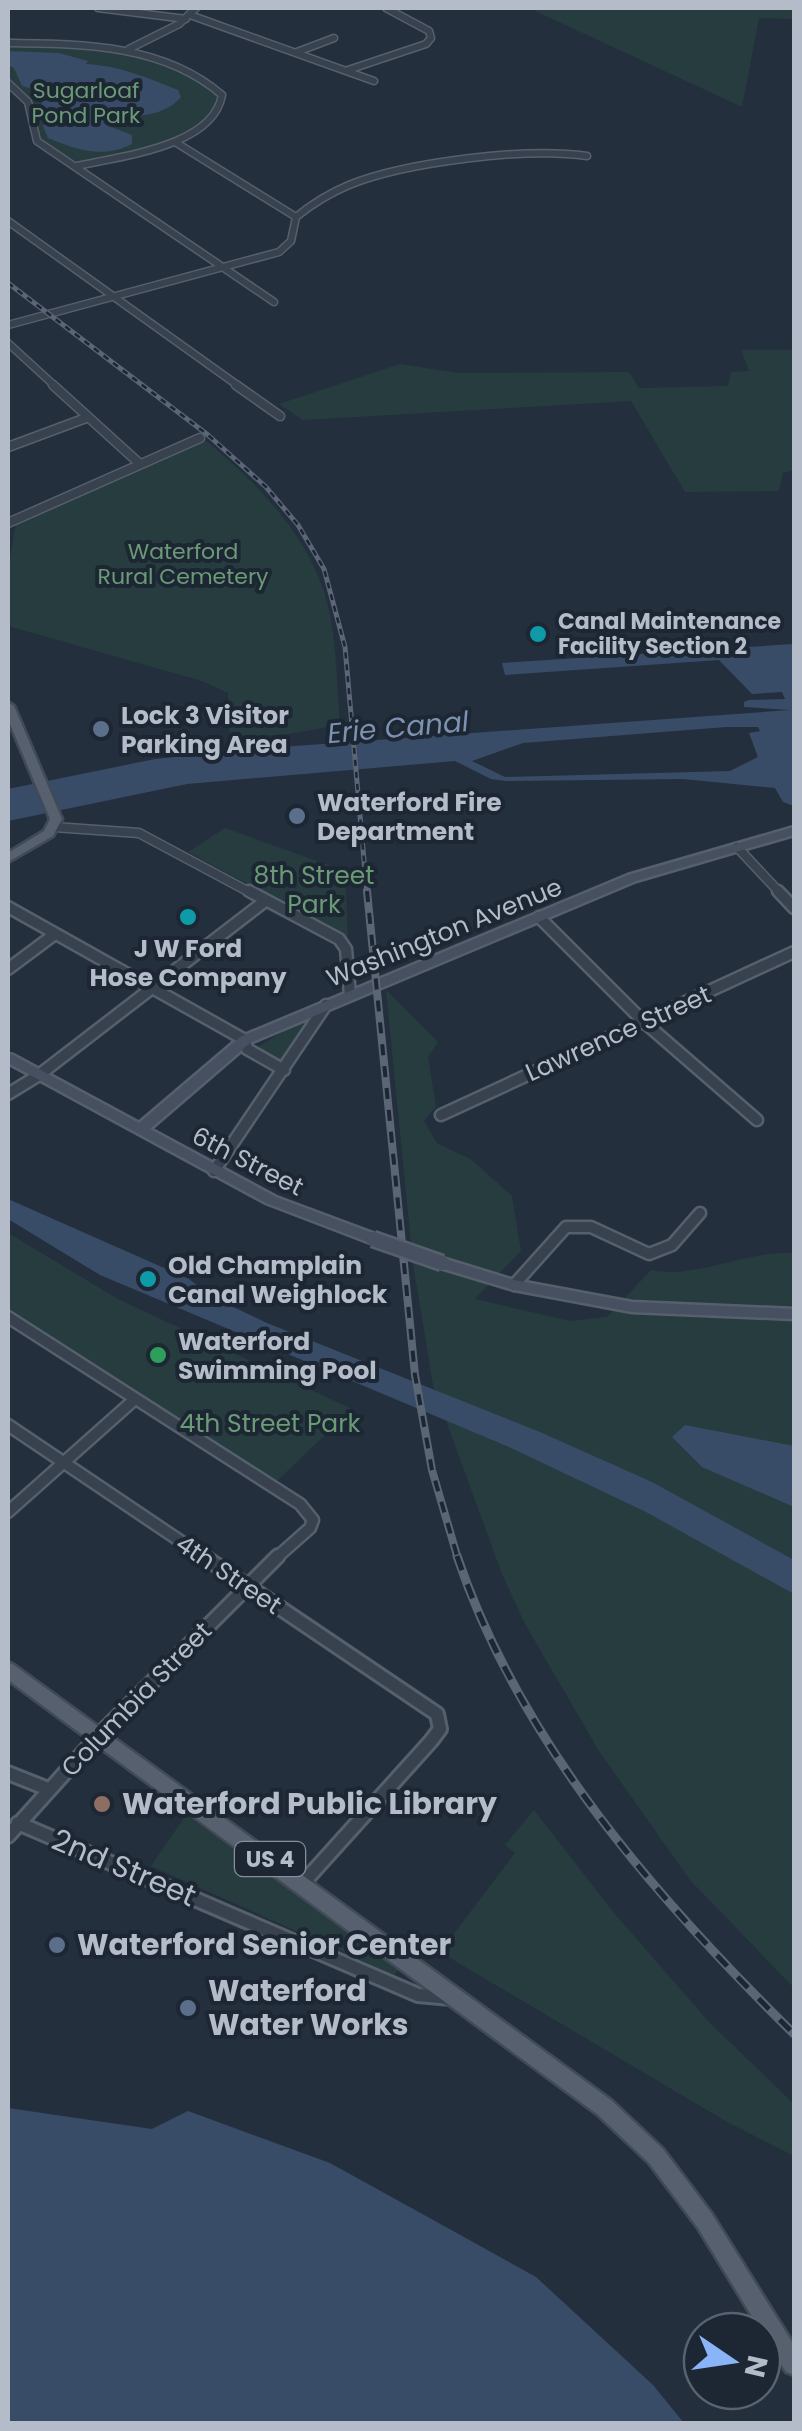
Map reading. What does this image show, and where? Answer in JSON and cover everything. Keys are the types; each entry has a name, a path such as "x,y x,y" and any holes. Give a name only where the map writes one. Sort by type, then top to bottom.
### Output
{"main road":[{"path":"8,706 55,823 41,840 8,858"},
{"name":"US 4","path":"8,1670 604,2107 656,2156 704,2220 794,2364"}],"street":[{"path":"98,8 188,17 374,81"},
{"path":"128,50 188,17 196,8"},
{"path":"347,70 426,44 432,34 386,8"},
{"path":"8,31 10,43 128,50 198,77 222,94 222,106 214,117 176,142 77,166"},
{"path":"296,52 334,38"},
{"path":"8,83 28,102 37,141 274,302"},
{"path":"176,142 296,217"},
{"path":"8,325 226,267 287,246 296,217 336,190 420,168 506,157 574,153 587,156"},
{"path":"8,221 280,416"},
{"path":"8,343 140,464"},
{"path":"8,447 86,418"},
{"path":"8,523 200,438"},
{"path":"55,823 140,834 344,944 350,995"},
{"name":"Washington Avenue","path":"140,1130 245,1040 632,878 794,832"},
{"path":"737,847 794,908"},
{"path":"8,1094 265,901"},
{"path":"8,907 245,1040 247,1049 284,1070"},
{"path":"539,917 644,1022 757,1120"},
{"path":"8,969 55,934"},
{"name":"Lawrence Street","path":"441,1115 794,952"},
{"path":"214,1171 326,1004"},
{"name":"6th Street","path":"8,1058 271,1200 442,1263 514,1285 632,1307 794,1314"},
{"path":"514,1285 566,1227 592,1226 639,1250 660,1253 676,1242 700,1213"},
{"path":"8,1317 135,1399 8,1512"},
{"name":"Columbia Street","path":"8,1836 98,1735 312,1525 300,1504 135,1399"},
{"name":"4th Street","path":"8,1426 437,1714 440,1729 303,1883"},
{"name":"2nd Street","path":"8,1773 48,1789"},
{"name":"2nd Street","path":"18,1823 418,1995 454,1998"}],"green space":[{"path":"529,8 794,8 794,19 759,18 742,107"},
{"name":"Sugarloaf Pond Park","path":"8,45 128,52 199,81 216,90 221,99 212,115 179,137 76,163 37,135 31,99 8,79"},
{"path":"741,350 794,350 794,470 783,473 779,491 685,492 631,401 303,420 279,404 400,364 458,373 629,372 639,388 728,386 731,372 749,371"},
{"name":"Waterford Rural Cemetery","path":"205,440 265,496 299,539 312,563 330,615 340,725 230,738 228,693 202,681 8,626 8,569 16,523"},
{"name":"8th Street Park","path":"225,828 345,871 348,938 188,852"},
{"path":"386,990 438,1042 428,1057 436,1107 424,1121 437,1143 472,1160 512,1196 521,1251 475,1299 570,1321 607,1317 651,1270 685,1271 794,1253 794,1988 690,1880 599,1751 524,1622 502,1574 433,1385 413,1264"},
{"path":"303,1020 308,1023 282,1063 254,1049"},
{"name":"4th Street Park","path":"8,1233 118,1299 352,1409 276,1482 8,1313"},
{"path":"534,1810 614,1913 710,2023 794,2104 794,2156 729,2123 440,1952 515,1853 505,1845"},
{"path":"186,1815 398,1970 394,1975 151,1866"}],"water":[{"path":"8,51 59,53 88,61 86,64 144,77 178,90 181,97 155,113 103,118 104,124 132,135 132,144 111,151 80,149 48,138 43,126 46,117 40,109 50,94 22,86 14,68 8,65"},
{"path":"794,644 794,806 783,802 775,788 683,779 506,781 491,779 455,761 187,784 8,821 8,789 155,759 790,710 744,707 749,700 785,699 782,692 752,694 719,660 505,675 502,663","holes":["758,727 760,731 749,733 758,757 730,771 505,777 472,761 523,743"]},
{"path":"8,1199 189,1279 210,1296 267,1323 540,1432 652,1482 794,1560 794,1594 646,1512 509,1447 100,1275 8,1219"},
{"path":"685,1425 794,1446 794,1507 702,1467 672,1437"},
{"path":"8,2108 152,2129 188,2111 330,2163 536,2277 653,2385 684,2423 8,2423"}],"railway":[{"path":"8,283 208,435 266,487 298,525 324,569 345,647 367,894"},
{"path":"367,891 415,1375 432,1470 457,1557"},
{"path":"457,1557 484,1625 517,1690 597,1814 692,1928 794,2034"}],"place":[{"name":"Canal Maintenance Facility Section 2","path":"538,634"},
{"name":"Lock 3 Visitor Parking Area","path":"101,729"},
{"name":"Waterford Fire Department","path":"297,816"},
{"name":"J W Ford Hose Company","path":"188,917"},
{"name":"Old Champlain Canal Weighlock","path":"148,1279"},
{"name":"Waterford Swimming Pool","path":"158,1355"},
{"name":"Waterford Public Library","path":"102,1804"},
{"name":"Waterford Senior Center","path":"57,1945"},
{"name":"Waterford Water Works","path":"188,2008"}],"water label":[{"name":"Erie Canal","path":"398,727"}]}
